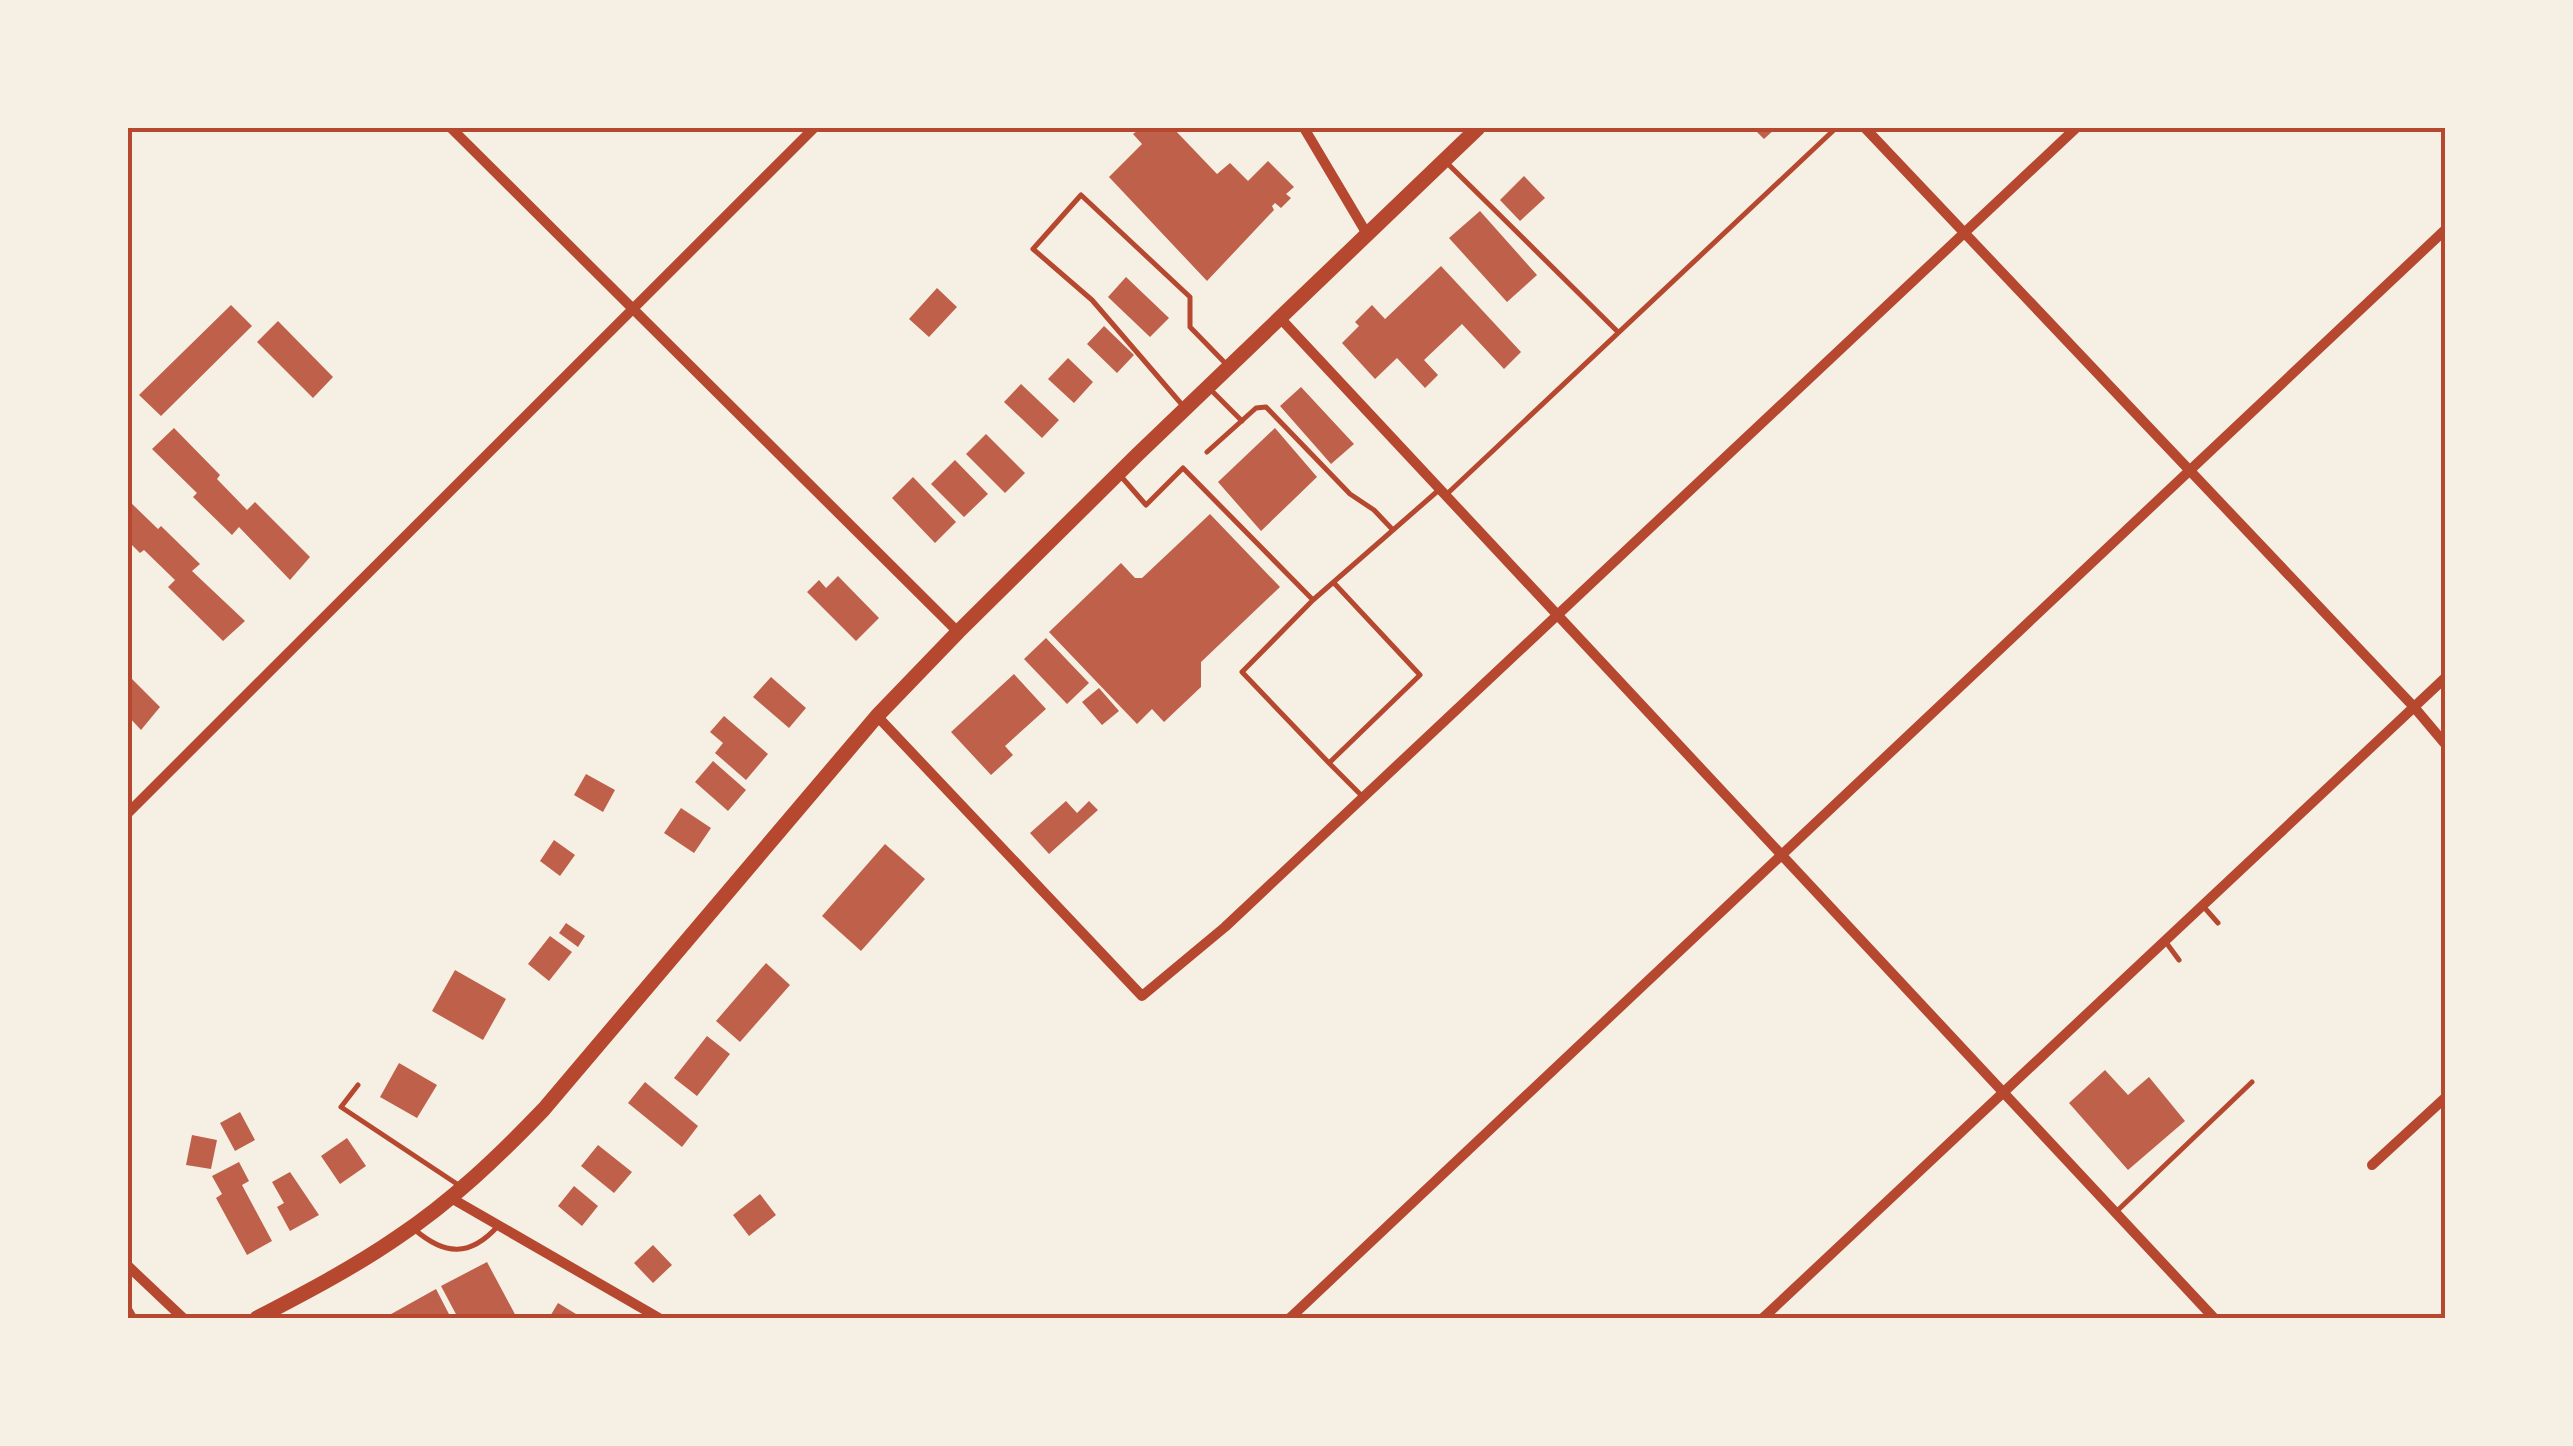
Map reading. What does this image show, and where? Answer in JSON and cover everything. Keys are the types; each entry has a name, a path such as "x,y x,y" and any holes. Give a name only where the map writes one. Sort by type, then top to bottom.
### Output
{"main road":[{"path":"258,1318 339,1275 412,1227 457,1193 544,1110 877,716 1118,474 1478,128"}],"street":[{"path":"451,128 958,632"},
{"path":"128,813 814,128"},
{"path":"1304,128 1367,234"},
{"path":"1865,128 2446,745"},
{"path":"877,716 1142,996 1225,927 2076,128"},
{"path":"1290,1318 2446,229"},
{"path":"1281,320 2214,1318"},
{"path":"1762,1318 2446,677"},
{"path":"2372,1165 2446,1097"},
{"path":"457,1193 498,1226 658,1318"},
{"path":"128,1266 182,1318"},
{"path":"128,1312 132,1318"}],"lane":[{"path":"1364,797 1242,672 1313,600 1443,492 1836,128"},
{"path":"1444,160 1618,332"},
{"path":"1186,409 1092,300 1033,248 1081,195 1190,298 1190,327 1230,368"},
{"path":"1208,388 1242,421"},
{"path":"1207,452 1256,408 1266,407 1350,494 1374,510 1393,530"},
{"path":"1118,474 1146,504 1183,468 1313,600"},
{"path":"1329,763 1420,675 1334,582"},
{"path":"2203,906 2218,923"},
{"path":"2165,942 2179,960"},
{"path":"2115,1212 2252,1082"},
{"path":"358,1085 341,1107 457,1193"},
{"path":"412,1227 435,1246 467,1248 482,1243 498,1226"}],"building":[{"path":"1141,128 1173,128 1217,174 1230,163 1248,181 1268,161 1294,187 1286,194 1291,198 1281,208 1275,203 1274,210 1207,281 1109,177 1142,144 1133,134"},
{"path":"1753,128 1776,128 1764,139"},
{"path":"1524,176 1545,198 1520,221 1500,200"},
{"path":"1480,211 1537,275 1507,302 1449,238"},
{"path":"1441,266 1521,352 1504,369 1462,324 1424,360 1438,375 1425,388 1397,358 1375,379 1342,343 1372,305 1385,319"},
{"path":"1126,277 1169,318 1150,337 1108,297"},
{"path":"937,288 957,307 929,337 909,319"},
{"path":"231,305 252,326 161,416 139,395"},
{"path":"278,321 333,377 313,398 257,342"},
{"path":"1104,326 1134,355 1117,373 1087,344"},
{"path":"1068,358 1093,382 1074,403 1048,379"},
{"path":"1021,384 1059,420 1042,438 1004,402"},
{"path":"1301,387 1354,444 1331,464 1280,406"},
{"path":"174,428 220,475 217,479 247,510 255,502 310,557 290,580 239,527 232,535 152,449"},
{"path":"1275,428 1317,477 1261,531 1218,482"},
{"path":"986,434 1025,473 1005,493 966,454"},
{"path":"955,460 988,494 964,517 931,484"},
{"path":"913,477 956,522 935,543 892,498"},
{"path":"128,500 200,564 192,571 245,621 223,641 168,587 175,580 144,550 140,553 128,541"},
{"path":"1210,514 1280,587 1201,662 1201,687 1164,722 1152,709 1137,724 1049,632 1121,563 1135,578 1142,578"},
{"path":"838,576 879,618 856,641 807,592 819,580 826,588"},
{"path":"1046,638 1089,683 1067,704 1024,659"},
{"path":"1014,674 1046,709 1005,746 1013,755 991,775 951,732"},
{"path":"128,675 160,707 141,730 128,716"},
{"path":"771,677 806,708 789,728 753,697"},
{"path":"1099,688 1119,711 1102,725 1082,702"},
{"path":"724,716 768,754 746,780 715,753 723,743 710,732"},
{"path":"713,761 746,790 728,811 695,782"},
{"path":"586,774 615,790 603,812 574,795"},
{"path":"1066,801 1077,813 1089,801 1098,810 1049,854 1030,833"},
{"path":"681,808 711,828 694,853 664,833"},
{"path":"554,840 575,855 560,876 540,861"},
{"path":"885,844 925,879 861,951 822,916"},
{"path":"566,923 585,936 578,947 559,933"},
{"path":"550,936 572,952 549,981 528,964"},
{"path":"766,963 790,985 740,1042 716,1021"},
{"path":"455,970 506,999 483,1040 432,1011"},
{"path":"707,1036 730,1054 697,1096 674,1078"},
{"path":"399,1063 437,1085 417,1118 380,1097"},
{"path":"2105,1070 2128,1095 2149,1077 2185,1121 2128,1170 2069,1103"},
{"path":"645,1082 698,1126 682,1147 628,1103"},
{"path":"240,1112 255,1140 235,1151 220,1123"},
{"path":"192,1135 217,1140 211,1169 186,1165"},
{"path":"347,1138 366,1166 340,1184 321,1156"},
{"path":"598,1145 632,1172 614,1193 581,1166"},
{"path":"239,1162 249,1181 242,1185 272,1241 247,1255 216,1198 222,1194 212,1176"},
{"path":"290,1172 319,1215 290,1231 277,1207 284,1203 272,1182"},
{"path":"574,1186 598,1206 582,1226 558,1206"},
{"path":"760,1194 776,1215 749,1236 733,1215"},
{"path":"653,1245 672,1265 653,1283 634,1263"},
{"path":"487,1262 517,1318 458,1318 441,1286"},
{"path":"436,1289 451,1318 384,1318"},
{"path":"558,1303 576,1314 573,1318 549,1318"}]}
